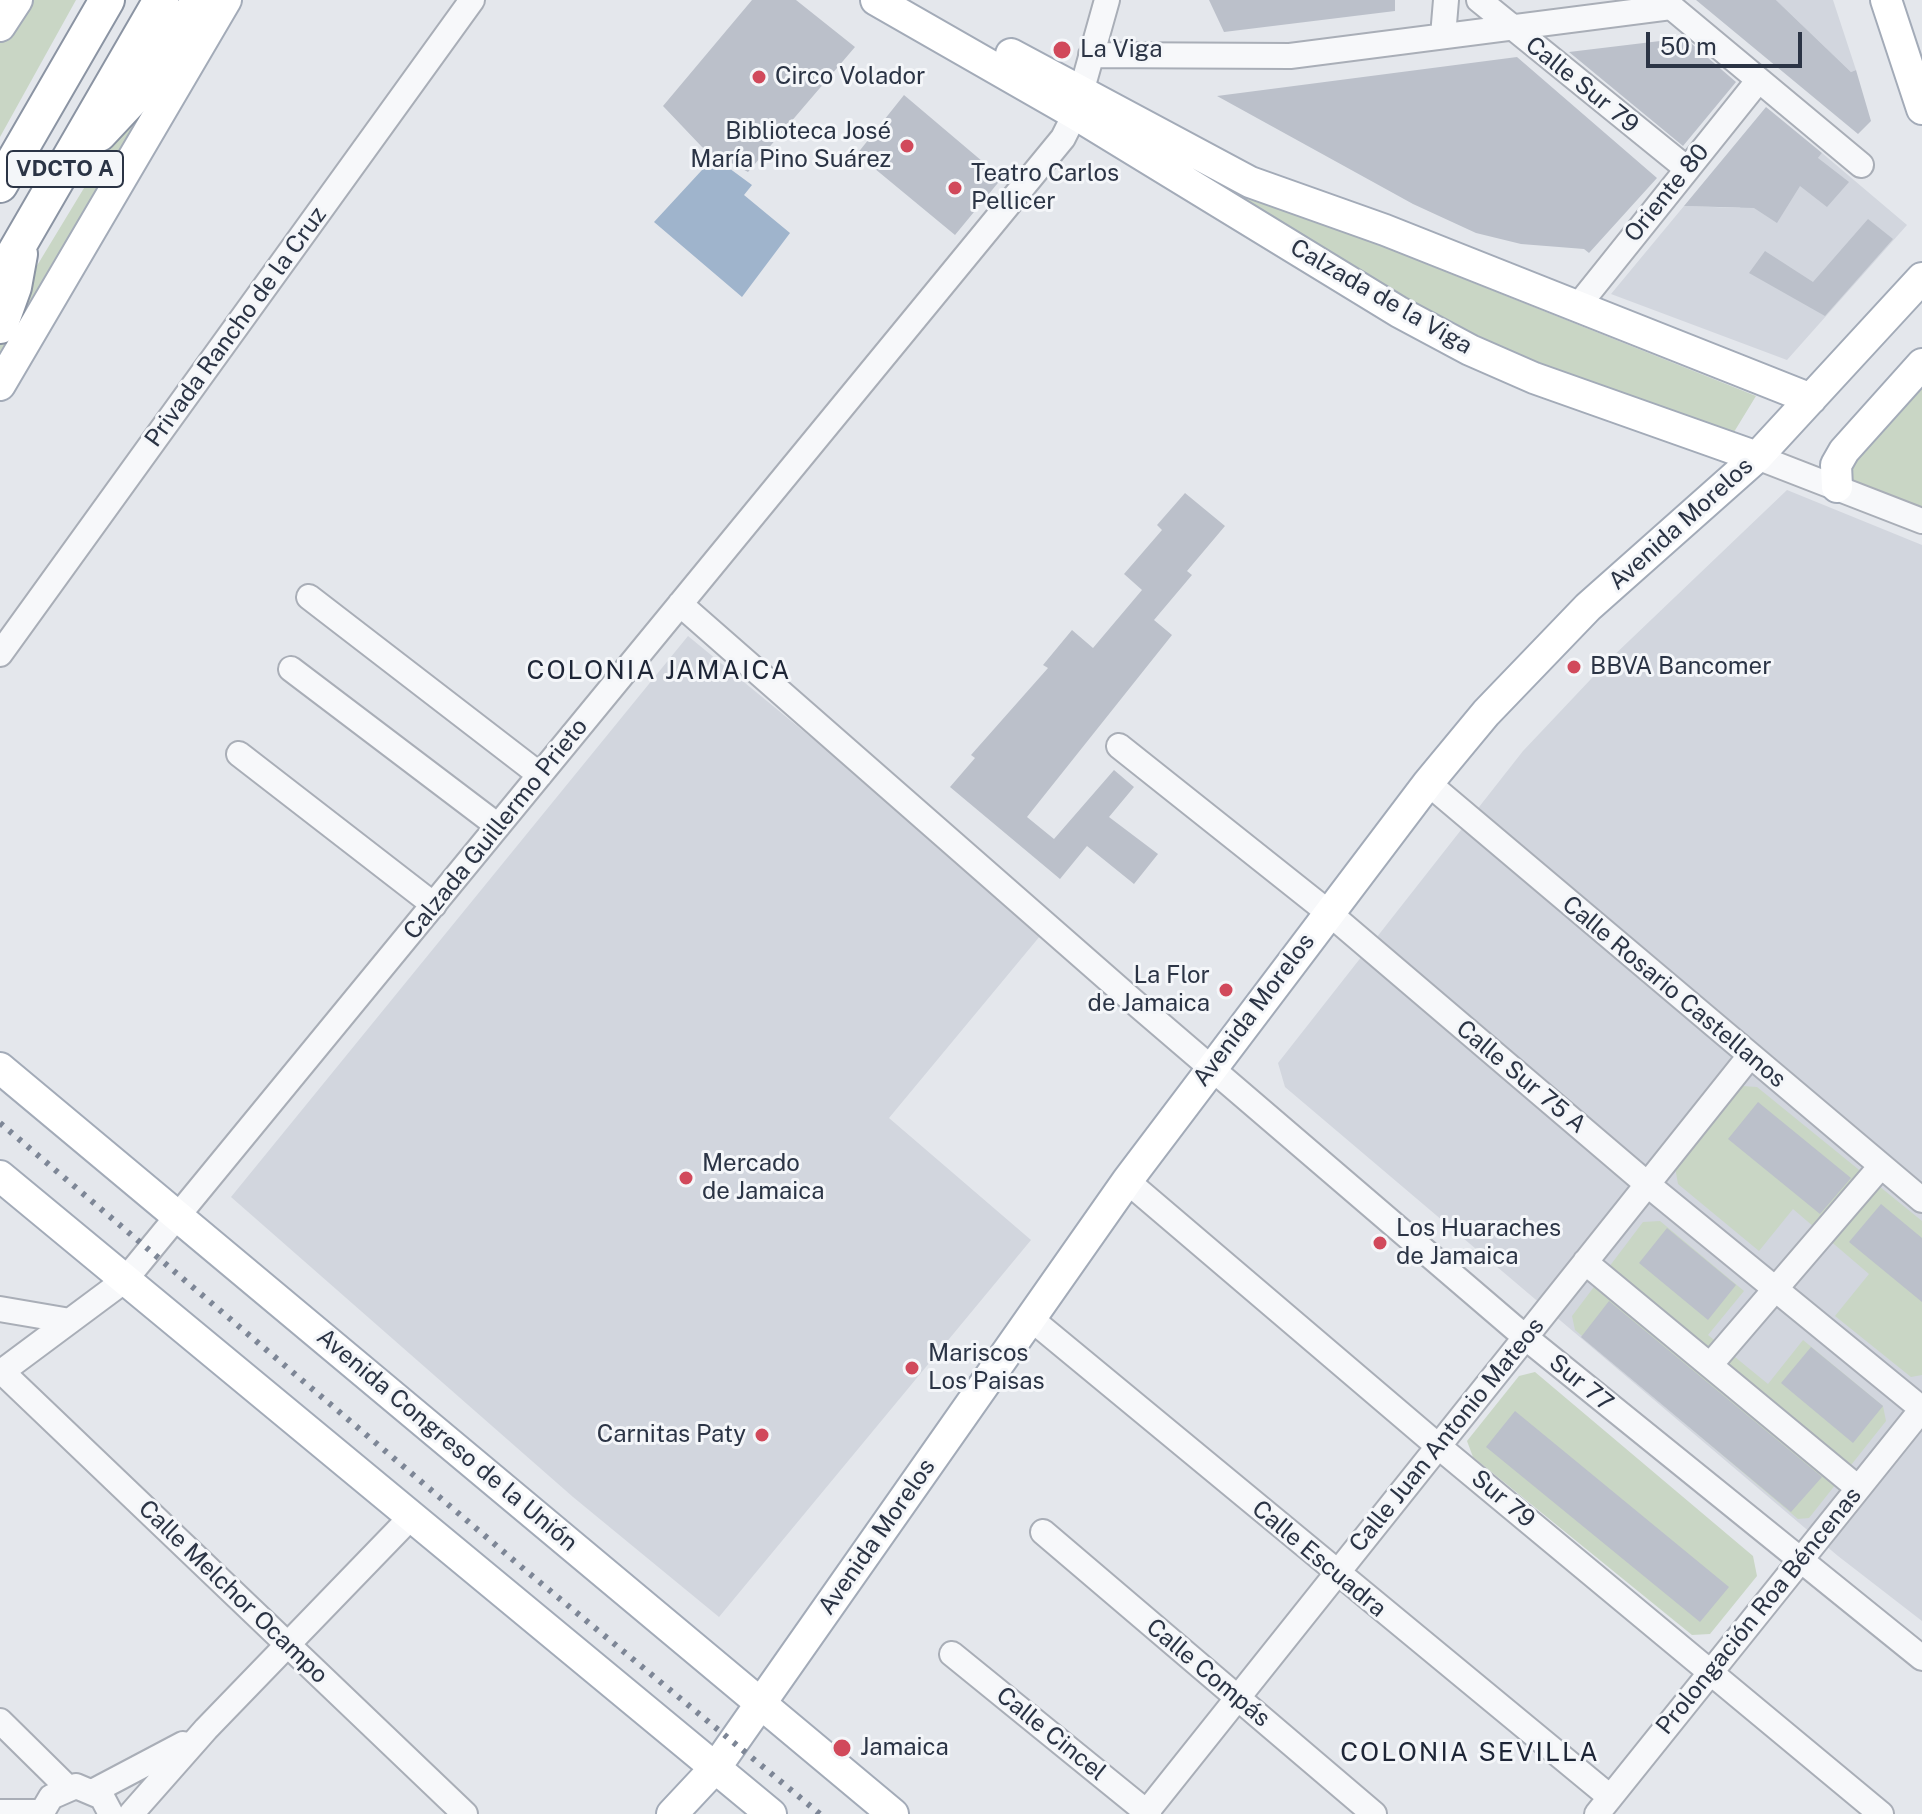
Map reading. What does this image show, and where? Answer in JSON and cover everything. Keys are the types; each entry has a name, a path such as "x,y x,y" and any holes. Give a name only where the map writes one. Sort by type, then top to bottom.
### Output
{"highway":[{"path":"51,97 70,37 87,0"},
{"name":"VDCTO A","path":"0,185 107,0"},
{"name":"VDCTO A","path":"0,278 161,0"},
{"path":"71,157 111,124 144,86 199,0"},
{"path":"0,326 14,287 22,241"}],"main road":[{"path":"0,26 17,0"},
{"path":"0,385 226,0"},
{"name":"Calzada de la Viga","path":"876,0 1078,103 1250,182 1304,204 1385,230 1811,399"},
{"name":"Calzada de la Viga","path":"915,0 1078,103 1167,170 1399,312 1470,350 1534,378 1757,457"},
{"path":"1886,0 1922,109"},
{"path":"1167,170 1193,173 1269,199 1304,204"},
{"name":"Avenida Morelos","path":"672,1814 716,1767 1127,1181 1428,783 1486,713 1588,607 1757,457 1922,278"},
{"path":"1837,487 1836,465 1844,451 1922,364"},
{"name":"Avenida Congreso de la Unión","path":"0,1068 893,1814"},
{"path":"0,1176 771,1814"}],"street":[{"name":"Privada Rancho de la Cruz","path":"0,654 472,0"},
{"name":"Calzada Guillermo Prieto","path":"1,1371 125,1280 1063,138 1078,103 1107,0"},
{"path":"1443,36 1446,0"},
{"name":"Calle Sur 79","path":"1479,0 1686,168"},
{"path":"1091,55 1290,56 1667,4 1861,165"},
{"name":"Oriente 80","path":"1577,307 1758,81"},
{"name":"Calzada de la Viga","path":"1757,457 1922,521"},
{"path":"309,597 540,775"},
{"name":"Sur 77","path":"680,604 1525,1337 1798,1562 1922,1658"},
{"path":"291,669 498,826"},
{"name":"Calle Sur 75 A","path":"1119,746 1329,913 1647,1184 1922,1409"},
{"path":"239,754 434,905"},
{"name":"Calle Rosario Castellanos","path":"1428,783 1922,1200"},
{"name":"Calle Juan Antonio Mateos","path":"1147,1813 1749,1057"},
{"path":"1711,1364 1881,1166"},
{"name":"Sur 79","path":"1127,1181 1438,1446 1881,1814"},
{"path":"1585,1262 1858,1488"},
{"path":"0,1309 70,1321"},
{"name":"Calle Escuadra","path":"1030,1318 1336,1574 1604,1806"},
{"name":"Calle Melchor Ocampo","path":"1,1371 465,1814"},
{"name":"Prolongación Roa Béncenas","path":"1604,1806 1922,1409"},
{"path":"131,1814 206,1729 412,1516"},
{"name":"Calle Compás","path":"1043,1532 1374,1814"},
{"name":"Calle Cincel","path":"952,1654 1147,1813"},
{"path":"0,1721 67,1787 94,1791 107,1804 111,1814"},
{"path":"94,1791 206,1729"},
{"path":"0,1812 42,1813 51,1797 67,1787"}],"shaded area":[{"path":"1776,0 1833,0 1856,70 1851,72"},
{"path":"1769,146 1818,158 1822,153 1907,225 1787,360 1611,294 1684,206 1740,208"},
{"path":"1787,490 1922,545 1922,1621 1838,1556 1285,1087 1278,1063 1523,751 1608,661"},
{"path":"688,636 1045,930 889,1118 1031,1240 719,1617 573,1497 231,1197"}],"green space":[{"path":"28,0 76,0 0,137 0,40"},
{"path":"156,92 0,355 0,333 18,297 124,122"},
{"path":"1225,192 1260,200 1354,235 1756,396 1734,432 1726,434 1690,423 1424,319"},
{"path":"1922,370 1922,513 1850,480 1848,458"},
{"path":"1742,1086 1757,1087 1922,1221 1922,1375 1911,1377 1835,1316 1869,1274 1793,1209 1759,1251 1678,1184 1675,1167"},
{"path":"1660,1221 1744,1291 1708,1335 1768,1384 1803,1340 1883,1406 1886,1421 1809,1518 1798,1519 1575,1330 1572,1316 1643,1222"},
{"path":"1535,1372 1753,1556 1757,1576 1710,1634 1692,1635 1473,1457 1467,1441 1519,1376"}],"water":[{"path":"714,157 752,185 744,195 790,233 742,297 654,222"}],"building":[{"name":"Circo Volador","path":"752,0 796,0 855,47 748,172 702,147 663,106"},
{"path":"1209,0 1395,0 1395,11 1224,32"},
{"path":"1696,0 1776,0 1851,72 1856,70 1871,121 1858,134"},
{"path":"1685,38 1736,82 1683,146 1569,52"},
{"path":"1517,57 1657,178 1589,253 1584,249 1521,244 1476,233 1413,204 1217,96"},
{"path":"904,95 1002,178 955,235 857,154"},
{"path":"1766,107 1822,153 1818,158 1849,182 1827,207 1800,186 1777,223 1754,208 1684,206"},
{"path":"1868,219 1893,239 1825,316 1749,273 1765,251 1813,282"},
{"path":"1185,493 1225,526 1187,571 1192,575 1154,620 1172,635 1027,817 1054,839 1114,770 1134,787 1109,817 1158,854 1134,884 1087,846 1060,879 950,787 975,758 971,755 1048,668 1043,665 1072,630 1093,648 1142,590 1124,574 1162,530 1157,525"},
{"path":"1758,1102 1851,1178 1820,1214 1728,1139"},
{"path":"1881,1204 1922,1238 1922,1302 1849,1242"},
{"path":"1667,1228 1736,1285 1708,1320 1639,1263"},
{"path":"1609,1301 1822,1477 1791,1512 1581,1337"},
{"path":"1811,1347 1883,1406 1853,1443 1781,1383"},
{"path":"1515,1411 1729,1587 1700,1622 1486,1447"}],"railway":[{"path":"0,1123 525,1570 820,1814"}],"place":[{"name":"La Viga","path":"1062,50"},
{"name":"Circo Volador","path":"759,77"},
{"name":"Biblioteca José María Pino Suárez","path":"907,146"},
{"name":"Teatro Carlos Pellicer","path":"955,188"},
{"name":"BBVA Bancomer","path":"1574,667"},
{"name":"La Flor de Jamaica","path":"1226,990"},
{"name":"Mercado de Jamaica","path":"686,1178"},
{"name":"Los Huaraches de Jamaica","path":"1380,1243"},
{"name":"Mariscos Los Paisas","path":"912,1368"},
{"name":"Carnitas Paty","path":"762,1435"},
{"name":"Jamaica","path":"842,1748"}],"district":[{"name":"COLONIA JAMAICA","path":"659,671"},
{"name":"COLONIA SEVILLA","path":"1470,1753"}]}
